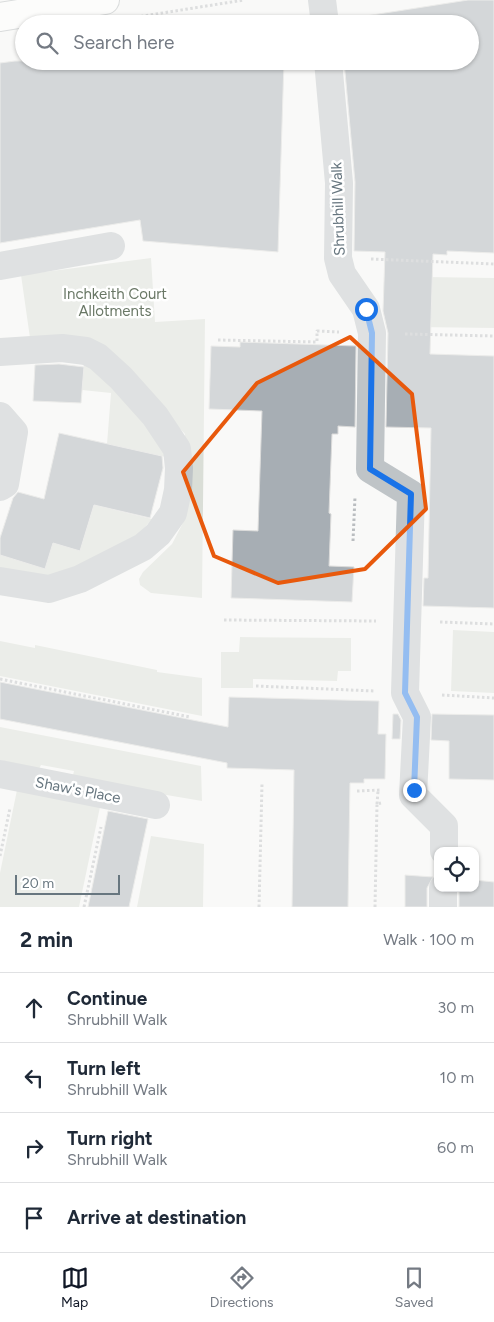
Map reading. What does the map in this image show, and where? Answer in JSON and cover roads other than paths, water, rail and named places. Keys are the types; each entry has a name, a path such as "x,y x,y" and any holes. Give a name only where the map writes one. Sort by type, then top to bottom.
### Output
{"main road":[{"path":"0,17 51,4 113,10"}],"street":[{"path":"322,0 323,15"},
{"name":"Shrubhill Walk","path":"329,70 339,183 338,258 342,274 366,309 372,333 370,469 411,494 405,693 417,717 414,794 444,826 444,847"},
{"path":"0,266 111,246"},
{"path":"0,352 62,348 86,351 98,357 121,378 155,416 177,449 179,468 178,490 173,513 158,534 143,548 80,579 49,590 0,581"},
{"path":"0,416 14,432 5,484 0,487"},
{"name":"Shaw's Place","path":"8,776 156,806"},
{"path":"443,892 443,907"}],"park label":[{"name":"Inchkeith Court Allotments","path":"115,302"}]}
